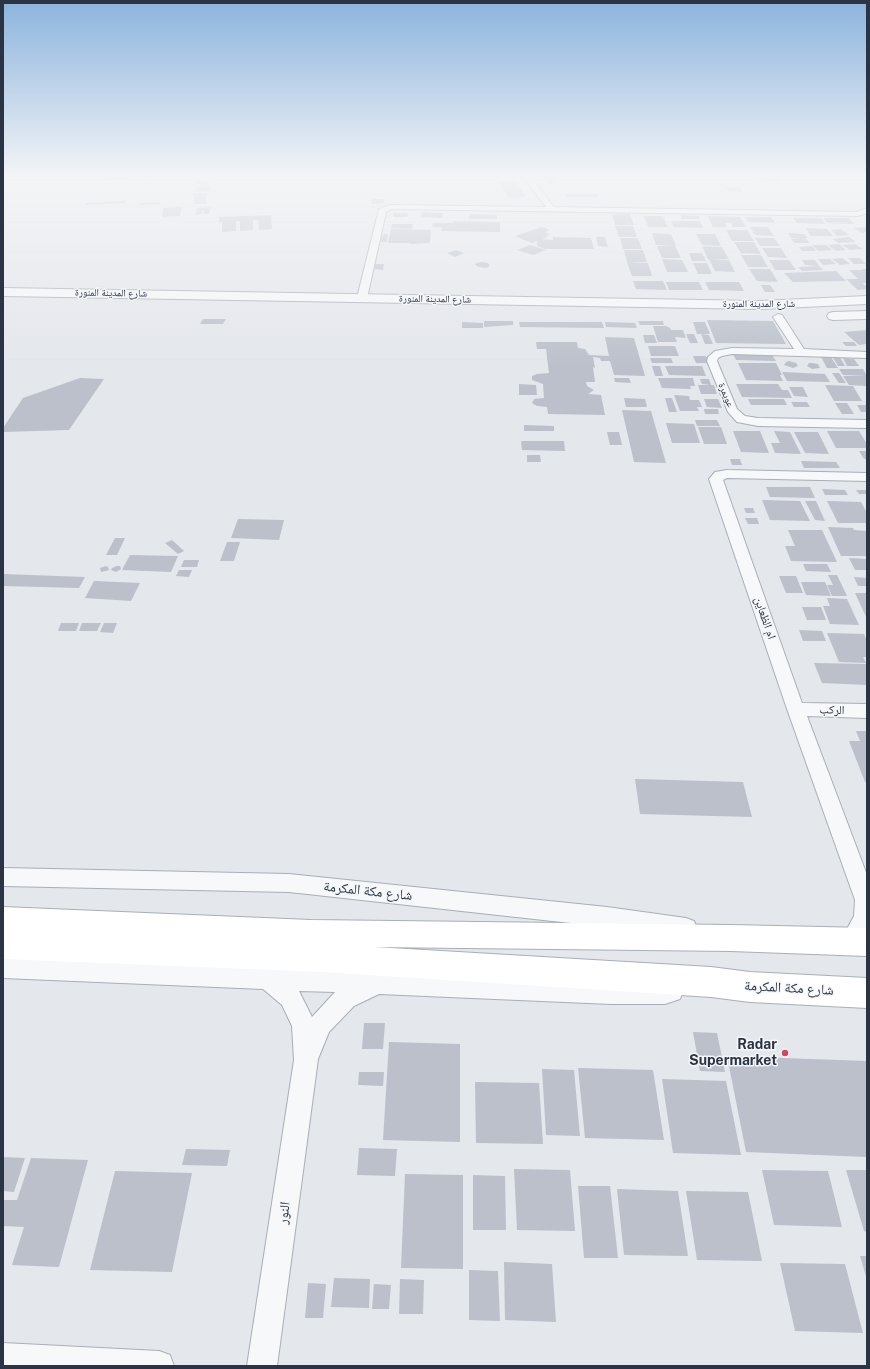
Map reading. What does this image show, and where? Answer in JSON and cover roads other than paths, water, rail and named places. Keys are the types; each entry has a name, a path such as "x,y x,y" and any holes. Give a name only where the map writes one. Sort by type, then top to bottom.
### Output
{"main road":[{"name":"شارع مكة المكرمة","path":"3,920 319,933 731,938 859,942"},
{"name":"شارع مكة المكرمة","path":"3,945 322,958 711,982 750,987 867,993"}],"street":[{"path":"362,298 376,238"},
{"name":"شارع المدينة المنورة","path":"3,292 760,305 867,300"},
{"path":"3,297 98,298 148,294"},
{"name":"شارع المدينة المنورة","path":"3,303 219,308"},
{"path":"823,317 867,314"},
{"name":"شارع المدينة المنورة","path":"763,317 793,317"},
{"path":"778,317 801,352"},
{"name":"عويمرة","path":"867,355 801,352 723,352 712,356 712,361 736,415 741,419 758,422 867,424"},
{"name":"ام الظعاين","path":"859,942 867,900 796,709 716,479 720,475 727,474 867,477"},
{"name":"الركب","path":"796,709 867,711"},
{"name":"شارع مكة المكرمة","path":"3,877 289,883 615,918 674,926 731,938"},
{"name":"شارع مكة المكرمة","path":"3,967 611,993 665,993 711,982"},
{"name":"النور","path":"262,1366 306,1060 304,1025 290,997 267,978"},
{"name":"النور","path":"306,1060 321,1024 346,998 379,983"},
{"path":"3,1358 159,1366"}],"place":[{"name":"Radar Supermarket","path":"785,1053"}]}
